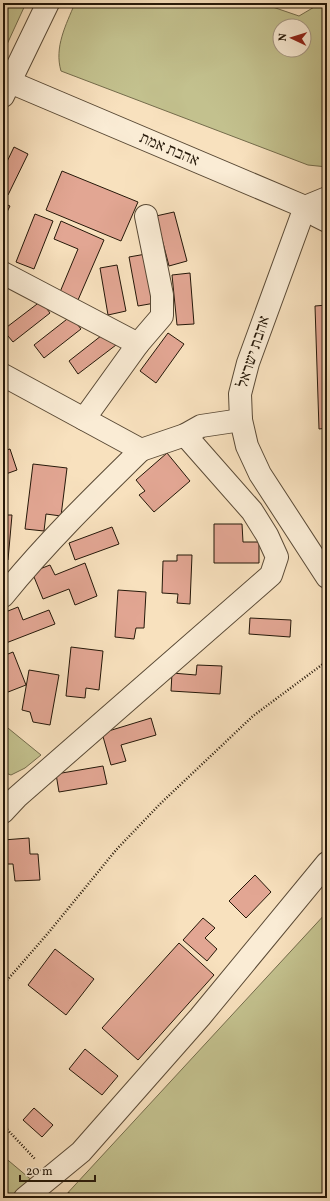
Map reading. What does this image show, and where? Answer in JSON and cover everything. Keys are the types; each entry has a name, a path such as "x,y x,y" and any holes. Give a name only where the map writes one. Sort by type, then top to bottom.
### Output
{"street":[{"path":"6,89 48,3"},
{"name":"אהבת אמת","path":"6,89 305,207 327,221"},
{"path":"305,207 327,198"},
{"name":"אהבת ישראל","path":"305,207 248,363 240,394 241,420 248,446 260,474 327,577"},
{"path":"84,419 138,344 162,316 162,295 146,216"},
{"path":"3,273 138,344"},
{"path":"3,375 141,450"},
{"path":"3,596 28,565 95,495 141,450 185,435 201,426 241,420"},
{"path":"8,800 271,575 277,557 268,535 252,511 185,435"},
{"path":"25,1198 81,1152 200,1017 327,862"}],"path":[{"path":"3,985 49,932 116,850 160,804 253,716 327,661"},
{"path":"3,1126 52,1176"}],"shaded area":[{"path":"3,3 26,3 3,53"},
{"path":"75,3 261,3 299,16 321,3 327,3 327,167 308,165 61,71 59,53 65,28"},
{"path":"3,724 41,755 25,768 11,775 3,772"},
{"path":"327,912 327,1198 63,1198"},
{"path":"3,1156 53,1198 3,1198"}],"building":[{"path":"14,147 28,154 8,195 3,193 3,170"},
{"path":"62,171 138,202 121,241 46,210"},
{"path":"3,203 10,206 3,220"},
{"path":"174,212 187,261 169,266 156,216"},
{"path":"35,214 53,221 34,269 16,262"},
{"path":"61,221 104,240 78,300 60,292 78,249 54,239"},
{"path":"146,254 155,303 138,306 129,257"},
{"path":"117,265 126,311 108,315 100,268"},
{"path":"190,273 194,324 177,325 172,275"},
{"path":"41,301 50,313 13,342 3,330"},
{"path":"327,305 327,428 319,429 315,306"},
{"path":"71,316 81,329 44,358 34,345"},
{"path":"106,332 116,345 78,374 69,361"},
{"path":"168,333 184,344 156,383 140,371"},
{"path":"10,449 17,470 3,475 3,451"},
{"path":"167,453 190,481 154,512 139,495 145,491 136,480"},
{"path":"33,464 67,468 61,516 46,514 44,531 25,529"},
{"path":"3,515 12,515 8,560 3,560"},
{"path":"214,524 242,524 243,542 259,542 259,563 214,563"},
{"path":"112,527 119,544 75,560 69,543"},
{"path":"177,555 192,555 190,604 177,603 178,594 162,593 163,561 177,561"},
{"path":"85,563 97,596 75,605 69,589 43,599 32,572 50,565 55,575"},
{"path":"118,590 146,592 144,628 136,628 134,639 115,637"},
{"path":"18,607 23,620 49,610 55,624 6,643 3,636 3,613"},
{"path":"250,618 291,620 290,637 249,634"},
{"path":"71,647 103,651 99,690 86,688 85,698 66,696"},
{"path":"13,652 26,685 3,694 3,656"},
{"path":"197,665 222,666 220,694 171,691 172,673 196,675"},
{"path":"29,670 59,675 50,725 33,722 30,712 22,710"},
{"path":"151,718 156,735 121,745 126,761 111,765 102,733"},
{"path":"103,766 107,784 59,792 56,774"},
{"path":"29,838 30,854 38,854 40,880 15,881 13,864 3,864 3,840"},
{"path":"255,875 271,892 246,918 229,901"},
{"path":"203,918 215,928 205,938 217,949 207,961 183,940"},
{"path":"179,943 214,975 138,1060 102,1028"},
{"path":"55,949 94,979 66,1015 28,985"},
{"path":"85,1049 118,1076 102,1095 69,1069"},
{"path":"34,1108 53,1125 42,1137 23,1120"}]}
